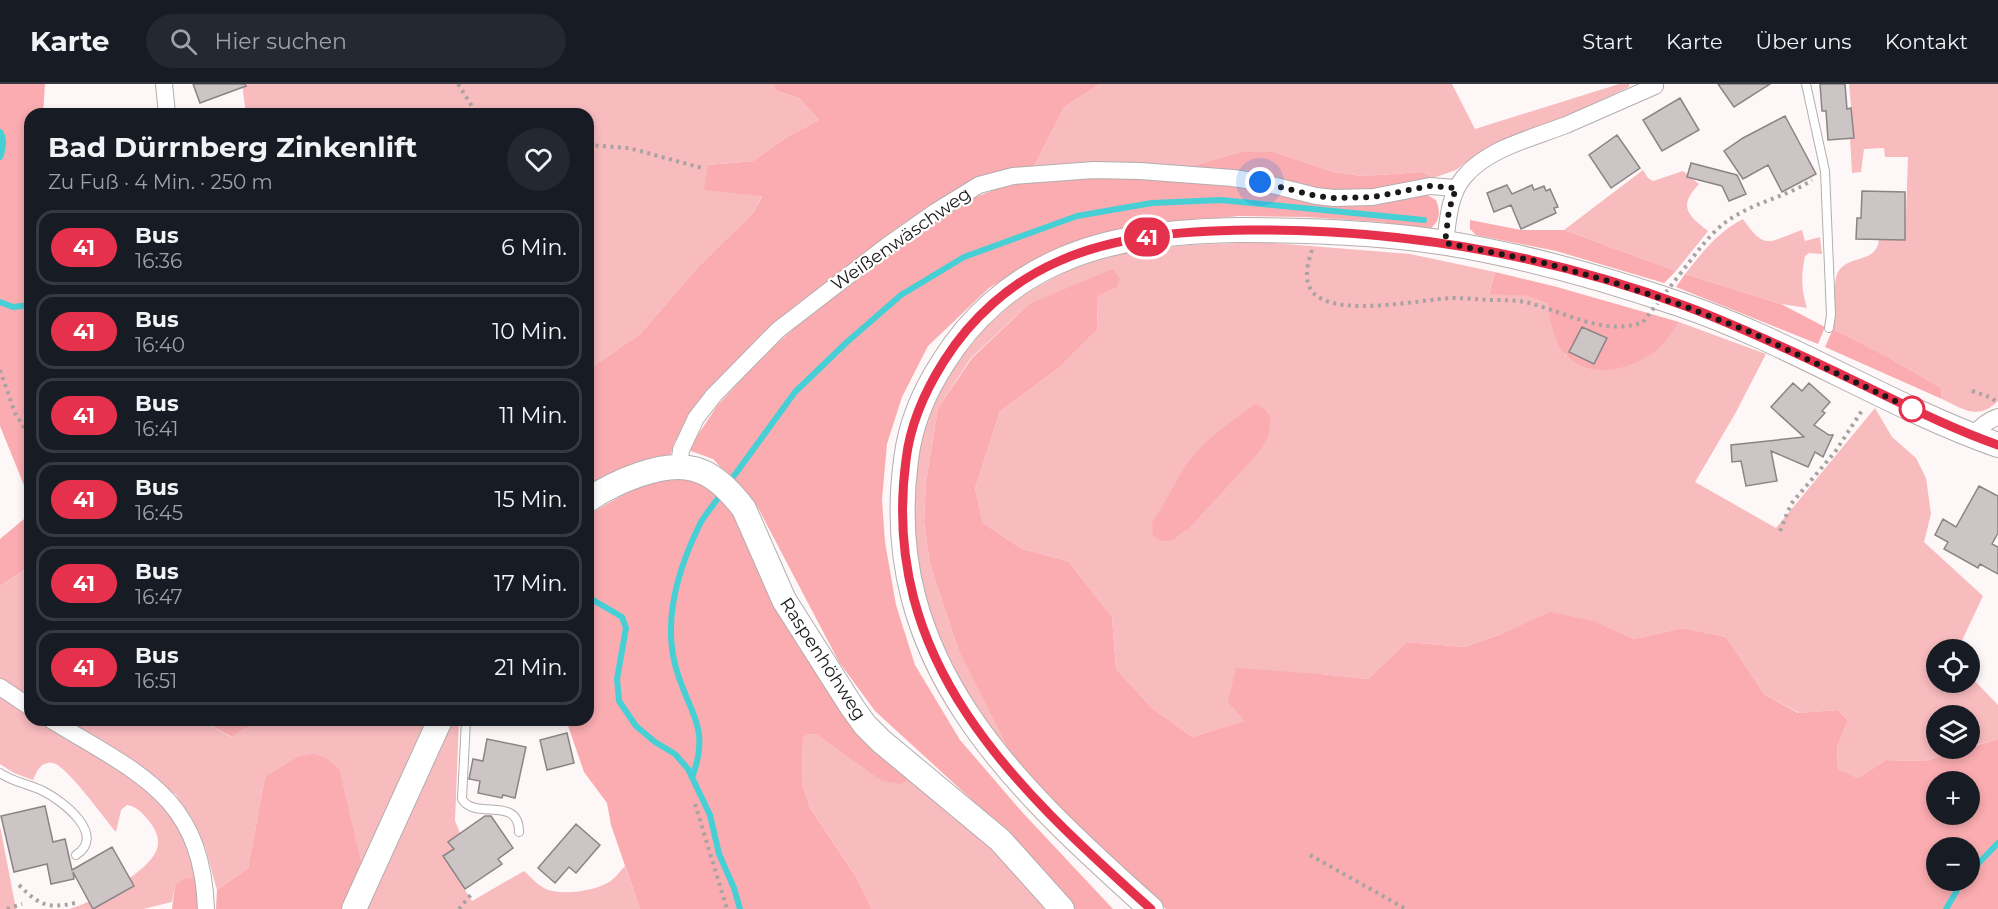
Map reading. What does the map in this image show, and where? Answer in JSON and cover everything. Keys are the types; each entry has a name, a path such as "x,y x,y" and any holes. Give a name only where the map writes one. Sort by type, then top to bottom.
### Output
{"main road":[{"path":"1151,909 1052,818 967,716 942,672 922,628 908,581 903,544 902,496 906,453 918,410 934,377 956,341 983,311 1018,284 1056,262 1090,249 1139,238 1204,231 1322,231 1375,234 1445,243 1541,262 1684,306 1750,332 1973,436 1998,445"},
{"name":"Raspenhöhweg","path":"594,493 646,473 679,467 693,468 726,490 751,522 784,600 831,676 866,725 896,754 1000,840 1062,909"},
{"path":"354,909 437,726"}],"street":[{"path":"164,84 166,108"},
{"path":"1445,243 1449,210 1456,188 1464,176 1491,156 1656,85"},
{"name":"Weißenwäschweg","path":"679,467 681,450 696,418 714,395 778,330 888,245 979,185 1013,176 1094,170 1233,178 1334,198 1373,197 1430,186 1456,188"},
{"path":"1973,436 1989,420 1998,417"},
{"path":"0,687 24,703"},
{"path":"61,726 115,758 151,784 176,808 186,824 198,853 206,909"}],"lane":[{"path":"1806,84 1825,171 1832,315 1829,328"},
{"path":"466,726 462,799 464,803 514,815 518,820 519,832"},
{"path":"0,773 44,791 75,816 87,833 88,839 84,849 76,855"}],"path":[{"path":"458,84 473,108"},
{"path":"594,145 628,148 702,168"},
{"path":"1322,231 1312,250 1306,275 1309,287 1316,296 1330,303 1353,306 1452,298 1523,302 1562,312 1598,325 1617,328 1643,322 1718,228 1736,215 1797,190 1825,171"},
{"path":"0,370 15,412 24,427"},
{"path":"1780,531 1791,504 1850,432 1874,390"},
{"path":"1972,391 1992,398 1998,404"},
{"path":"695,804 727,909"},
{"path":"1310,855 1406,909"},
{"path":"19,885 32,898 49,908 75,903"},
{"path":"459,909 473,892"},
{"path":"8,909 22,904"}],"shaded area":[{"path":"0,84 45,84 43,108 24,108 24,485 0,426"},
{"path":"242,84 773,84 777,91 799,98 819,120 787,137 753,161 708,165 762,195 754,212 700,265 640,334 594,366 594,108 245,108"},
{"path":"773,84 1100,84 1064,107 1033,168 942,198 780,318 705,392 674,443 669,460 594,492 594,366 640,334 700,265 754,212 762,196 704,190 708,165 753,161 787,137 819,120 799,98 777,91"},
{"path":"1100,84 1452,84 1475,129 1619,84 1629,84 1629,87 1567,116 1495,145 1456,170 1433,178 1422,172 1363,176 1333,172 1274,152 1240,152 1186,168 1033,168 1064,107"},
{"path":"1849,84 1998,84 1998,401 1984,411 1970,411 1942,399 1941,388 1833,329 1835,284 1838,272 1843,266 1873,252 1879,239 1905,240 1908,157 1885,157 1884,148 1864,149 1861,172 1852,173 1850,138 1854,138"},
{"path":"1240,152 1274,152 1333,172 1363,176 1422,172 1433,178 1341,194 1186,168"},
{"path":"1643,170 1653,181 1683,171 1699,184 1689,198 1688,210 1690,215 1708,231 1676,271 1564,230"},
{"path":"1094,177 1187,178 1257,187 1427,195 1436,200 1439,213 1437,220 1429,230 1379,222 1306,217 1239,216 1178,222 1048,253 989,288 928,346 902,397 887,444 882,500 885,542 896,605 915,665 960,740 1023,813 1113,909 1074,909 983,810 875,711 839,662 757,506 713,459 688,450 717,406 764,355 827,299 959,204 1001,187 1033,181"},
{"path":"1743,219 1762,240 1774,240 1802,230 1805,241 1820,237 1822,254 1809,253 1805,256 1802,276 1807,308 1781,304 1685,274 1717,237"},
{"path":"1470,220 1521,230 1564,230 1676,271 1664,283 1556,251 1476,235 1470,229"},
{"path":"1261,242 1410,254 1495,272 1489,293 1527,296 1548,304 1556,339 1566,356 1661,346 1679,322 1766,354 1735,414 1695,482 1776,528 1875,408 1892,437 1916,458 1926,478 1931,514 1924,542 1983,596 1963,639 1926,639 1926,693 1980,693 1980,686 1998,705 1998,739 1980,744 1980,705 1926,705 1926,759 1932,759 1925,761 1886,760 1858,778 1838,771 1837,747 1848,720 1838,710 1799,713 1764,694 1726,637 1683,628 1634,639 1597,622 1502,634 1464,647 1407,642 1368,679 1321,674 1246,721 1192,737 1152,708 1116,669 1112,617 1068,561 1022,549 983,523 975,489 1000,411 1059,368 1097,330 1098,296 1116,288 1029,304 971,358 938,408 926,482 924,522 930,564 959,652 1011,755 969,699 939,641 919,580 912,515 917,457 932,403 955,365 987,325 1020,296 1072,268 1130,251 1190,245"},
{"path":"1113,269 1120,279 1116,288 1098,296 1097,330 1059,368 1000,411 975,489 983,523 1022,549 1068,561 1112,617 1116,669 1152,708 1192,737 1245,721 1228,702 1236,668 1368,679 1407,642 1464,647 1502,634 1550,612 1597,622 1634,639 1683,628 1726,637 1764,694 1798,713 1838,710 1848,720 1837,747 1838,770 1858,778 1886,760 1980,759 1980,744 1998,739 1998,909 1166,909 1074,825 1011,755 959,652 930,564 924,522 926,482 938,408 972,358 1029,304"},
{"path":"1495,272 1679,322 1659,348 1638,361 1613,369 1588,368 1576,363 1566,355 1558,344 1548,304 1527,296 1489,294"},
{"path":"1685,274 1781,304 1825,327 1818,344 1676,287"},
{"path":"1833,329 1941,388 1942,399 1825,347"},
{"path":"1256,404 1266,410 1271,420 1268,436 1259,452 1189,528 1172,540 1162,541 1153,536 1152,523 1193,457 1218,432"},
{"path":"665,478 690,480 705,484 718,495 734,513 910,778 901,784 882,781 818,735 809,734 803,738 802,783 810,808 856,877 872,909 640,909 611,825 607,803 584,772 568,726 594,726 594,512 635,488"},
{"path":"24,519 24,570 0,586 0,539"},
{"path":"24,570 24,696 0,681 0,586"},
{"path":"0,697 24,712 24,726 47,726 90,750 146,788 176,823 189,854 196,879 175,885 172,902 143,909 69,909 103,895 139,871 156,851 158,842 156,833 142,813 127,805 121,810 116,832 76,782 53,763 42,765 33,780 14,773 0,764"},
{"path":"74,726 212,726 231,737 252,726 429,726 364,875 265,777 248,868 217,890 205,847 176,795 123,755"},
{"path":"212,726 252,726 244,729 232,737"},
{"path":"448,726 459,726 455,821 460,833 448,842 454,849 443,856 472,901 524,871 546,889 570,892 589,890 606,884 625,866 640,909 365,909"},
{"path":"809,734 818,735 910,778 995,846 1053,909 872,909 856,877 810,808 802,783 803,738"},
{"path":"314,754 326,758 339,769 364,875 347,909 216,909 217,890 248,868 265,777 298,757"},
{"path":"0,826 16,909 0,909"},
{"path":"183,879 196,879 200,909 172,909 175,885"}],"building":[{"path":"193,84 245,84 246,86 200,103"},
{"path":"1718,84 1770,84 1734,107"},
{"path":"1820,84 1845,84 1847,109 1851,108 1854,138 1828,140 1826,111 1822,111"},
{"path":"1680,98 1699,130 1662,151 1643,120"},
{"path":"1785,116 1816,174 1782,192 1768,165 1743,179 1724,151 1743,138"},
{"path":"1617,135 1640,168 1611,188 1589,155"},
{"path":"1691,163 1737,175 1746,194 1729,201 1722,186 1687,177"},
{"path":"1507,185 1512,194 1532,185 1534,190 1544,186 1546,191 1550,189 1558,207 1554,208 1556,213 1521,229 1511,205 1494,212 1487,193"},
{"path":"1862,191 1905,192 1905,240 1856,239 1857,218 1861,218"},
{"path":"1582,327 1607,338 1594,364 1569,352"},
{"path":"1793,383 1802,391 1809,383 1830,402 1822,411 1825,413 1814,425 1829,435 1833,435 1823,457 1815,452 1808,467 1771,451 1777,481 1746,486 1741,461 1732,462 1731,445 1804,437 1771,407"},
{"path":"1979,486 1998,496 1998,533 1992,544 1998,547 1998,574 1980,564 1978,568 1944,549 1948,542 1935,535 1943,519 1956,527"},
{"path":"567,733 574,763 547,770 540,740"},
{"path":"487,739 526,747 515,798 478,793 480,781 469,779 473,759 483,761"},
{"path":"45,806 53,842 65,839 72,870 112,847 134,886 93,909 73,872 74,879 51,884 47,864 14,872 1,816"},
{"path":"485,816 491,816 513,848 498,859 502,864 465,889 443,856 454,849 448,842"},
{"path":"576,824 600,845 576,873 569,867 555,883 538,868"}],"waterway":[{"path":"0,132 3,138 0,157"},
{"path":"728,484 795,392 901,295 964,257 1077,216 1152,203 1221,200 1424,220"},
{"path":"0,302 13,307 24,306"},
{"path":"692,778 697,760 699,732 676,668 672,649 672,612 680,575 693,539 701,522 722,492"},
{"path":"594,601 622,617 626,628 617,679 619,701 636,726 655,742 675,754 688,769 710,815 719,854 734,888 740,909"},
{"path":"1980,862 1998,843"},
{"path":"1946,909 1957,891"}],"bus line":[{"name":"41","path":"1151,909 1052,818 967,716 942,672 922,628 908,581 903,544 902,496 906,453 918,410 934,377 956,341 983,311 1018,284 1056,262 1090,249 1139,238 1204,231 1302,230 1375,234 1445,243 1541,262 1684,306 1750,332 1927,416 1998,445"}],"route":[{"path":"1260,182 1316,196 1334,198 1373,197 1430,186 1456,188 1449,210 1445,243 1541,262 1684,306 1750,332 1912,409"}]}
